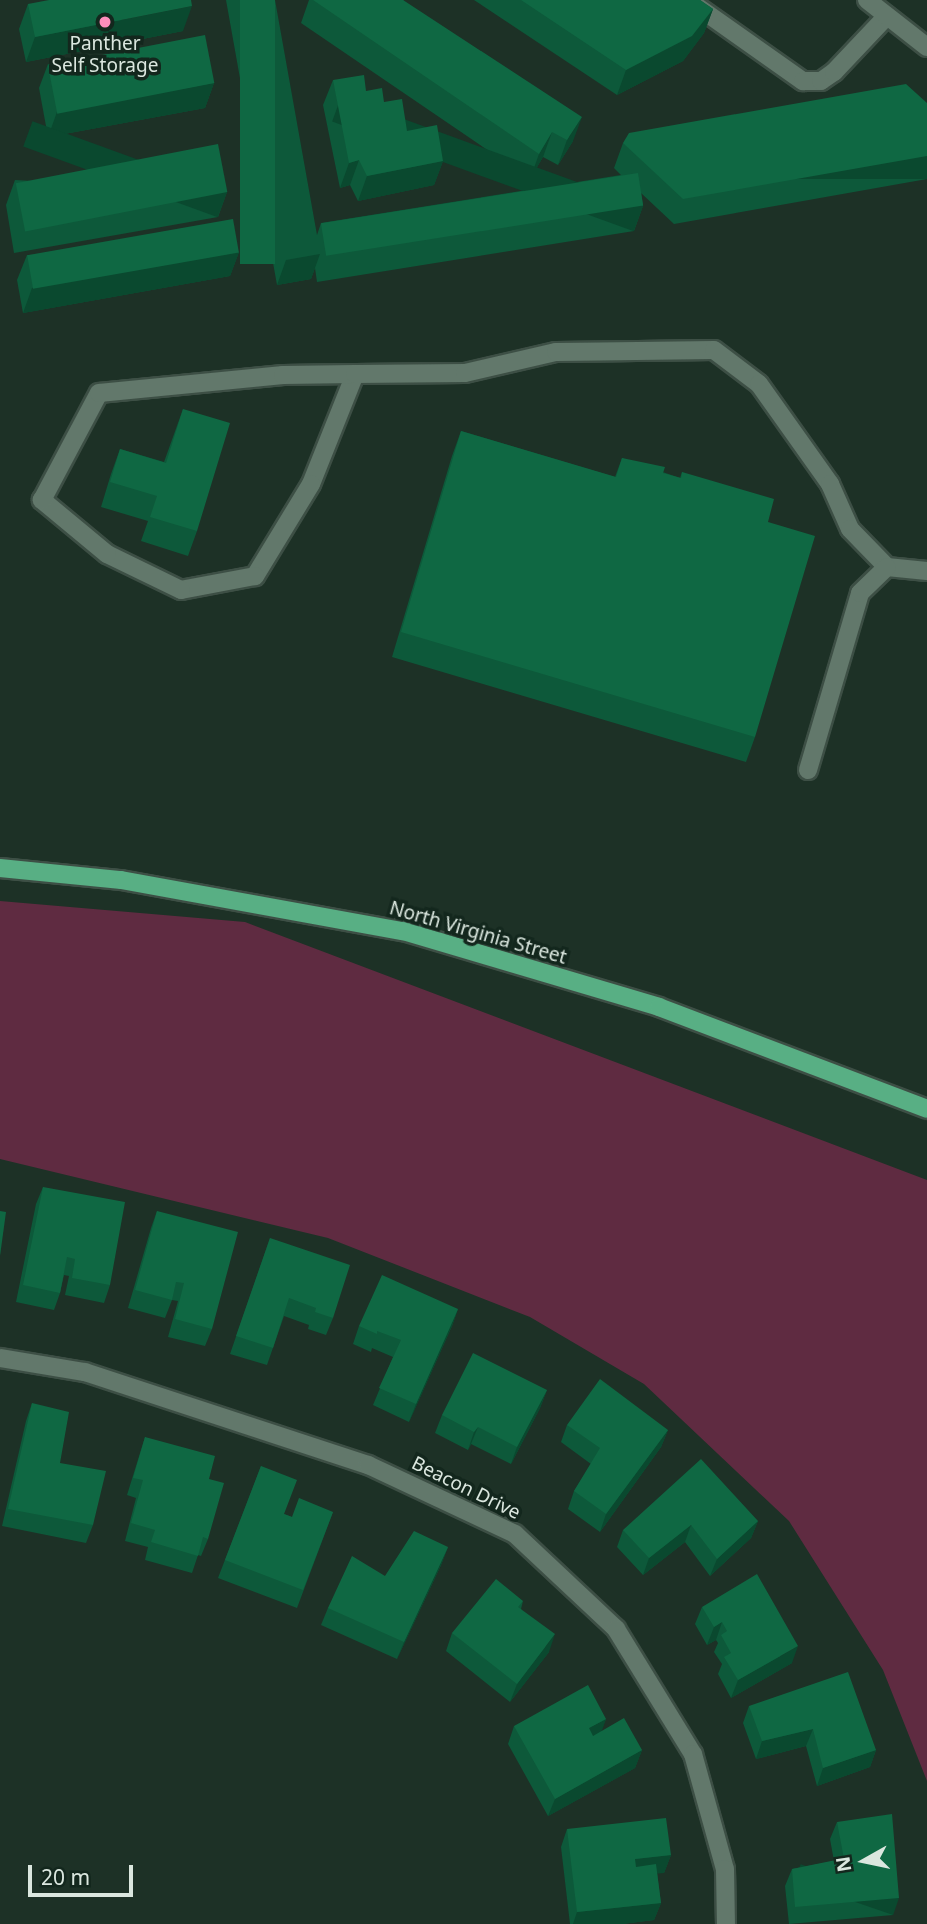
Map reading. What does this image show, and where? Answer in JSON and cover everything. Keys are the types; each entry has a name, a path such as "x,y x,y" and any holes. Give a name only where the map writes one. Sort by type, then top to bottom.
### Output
{"main road":[{"name":"North Virginia Street","path":"0,868 121,880 403,931 659,1007 927,1109"}],"street":[{"path":"688,0 803,81 821,81 834,72 887,16"},
{"path":"867,0 927,47"},
{"path":"355,374 312,484 255,576 181,590 107,554 42,500 99,393 283,375 355,374 465,373 556,352 715,350 759,384 830,484 850,529 887,567 927,571"},
{"path":"808,770 860,593 887,567"},
{"name":"Beacon Drive","path":"0,1358 85,1372 368,1465 515,1534 616,1629 693,1754 725,1869 726,1924"}],"shaded area":[{"path":"0,901 245,922 927,1180 927,1781 883,1670 789,1521 644,1384 530,1317 328,1238 0,1159"}],"building":[{"path":"49,0 191,0 192,6 35,37 28,4"},
{"path":"240,0 275,0 275,264 240,264"},
{"path":"313,0 403,0 582,117 567,140 552,132 539,154"},
{"path":"521,0 700,0 713,9 692,36 626,70"},
{"path":"205,35 214,83 57,114 48,66"},
{"path":"364,75 366,91 382,88 384,102 402,99 407,131 437,125 443,161 367,176 359,160 349,163 333,80"},
{"path":"906,84 927,103 927,156 683,199 623,143 629,133"},
{"path":"218,144 227,192 25,231 16,183"},
{"path":"638,173 643,206 326,256 321,223"},
{"path":"233,219 239,252 33,289 27,255"},
{"path":"183,409 230,423 197,531 150,517 157,496 110,482 120,449 166,463"},
{"path":"461,431 616,477 622,458 665,467 663,473 681,478 682,472 774,499 768,522 815,536 755,737 401,632"},
{"path":"43,1187 125,1202 110,1285 72,1278 75,1259 67,1257 60,1293 23,1285"},
{"path":"0,1211 6,1212 0,1256"},
{"path":"157,1211 238,1232 212,1329 175,1319 184,1283 176,1282 172,1300 135,1290"},
{"path":"270,1238 350,1265 333,1318 289,1298 273,1348 236,1336"},
{"path":"382,1275 458,1309 416,1404 379,1388 401,1340 359,1326"},
{"path":"473,1353 547,1390 517,1447 478,1427 474,1432 442,1415"},
{"path":"600,1379 668,1430 606,1514 574,1491 600,1448 567,1425"},
{"path":"32,1403 69,1412 60,1463 106,1471 93,1525 8,1509"},
{"path":"145,1437 215,1456 209,1479 224,1483 208,1539 203,1537 198,1556 151,1542 155,1530 131,1523 143,1480 133,1478"},
{"path":"701,1459 758,1521 717,1559 691,1525 649,1558 623,1530"},
{"path":"261,1466 297,1480 284,1514 292,1517 299,1498 333,1512 303,1590 225,1560"},
{"path":"414,1531 448,1547 404,1642 328,1608 352,1556 385,1576"},
{"path":"757,1574 798,1646 738,1680 724,1657 731,1653 721,1635 727,1631 722,1622 714,1627 702,1607"},
{"path":"496,1579 523,1601 518,1607 555,1634 517,1684 452,1633"},
{"path":"848,1672 876,1750 823,1768 813,1729 762,1741 749,1706"},
{"path":"588,1685 606,1719 589,1728 593,1736 624,1718 642,1750 555,1799 514,1726"},
{"path":"892,1814 899,1898 795,1907 792,1869 836,1860 836,1865 845,1864 837,1822"},
{"path":"666,1818 671,1855 635,1859 636,1867 656,1864 661,1903 577,1912 567,1829"}],"place":[{"name":"Panther Self Storage","path":"105,22"}]}
